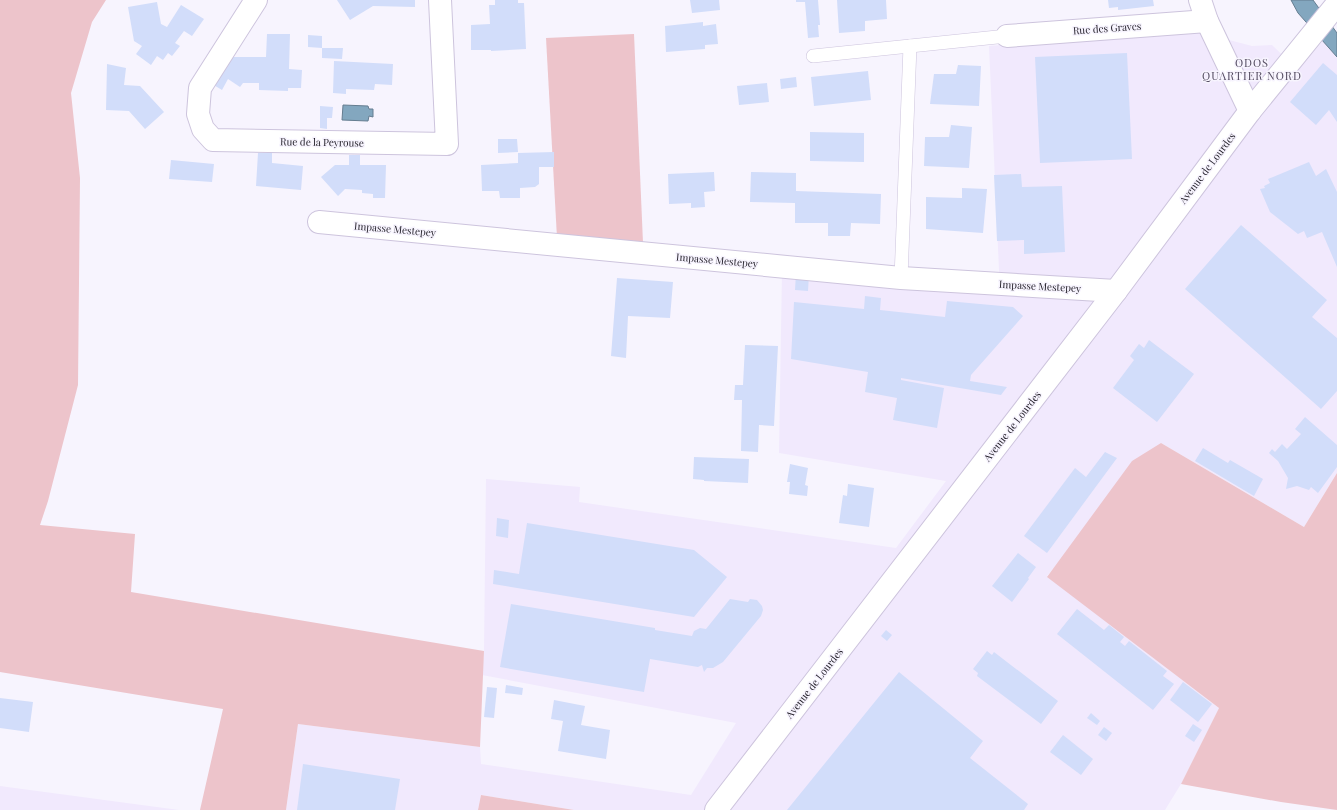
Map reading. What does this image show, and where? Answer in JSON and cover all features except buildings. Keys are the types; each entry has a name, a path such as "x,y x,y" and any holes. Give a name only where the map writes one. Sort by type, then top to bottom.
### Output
{"street":[{"name":"Rue de la Peyrouse","path":"256,0 200,88 198,114 203,129 213,140 447,144 440,0"},
{"path":"1200,0 1207,21 1250,111"},
{"name":"Avenue de Lourdes","path":"716,810 1116,291 1250,111 1336,6"},
{"name":"Rue des Graves","path":"1008,36 1207,21"},
{"name":"Impasse Mestepey","path":"319,222 901,278 1116,291"}],"lane":[{"path":"813,56 1008,36"},
{"path":"901,278 910,46"}],"shaded area":[{"path":"0,0 106,0 92,22 71,93 80,178 78,385 48,501 40,525 135,534 131,592 484,651 480,747 298,724 286,810 200,810 223,709 0,672"},
{"path":"1222,25 1229,40 1252,46 1272,45 1298,70 1323,41 1337,57 1337,473 1304,527 1161,443 1047,576 1219,708 1181,784 1165,810 574,810 481,795 478,810 286,810 298,724 480,747 481,764 691,795 736,723 482,675 484,651 486,479 580,487 579,502 896,548 946,481 779,453 782,271 1000,292 989,46"},
{"path":"634,34 643,243 557,238 546,38"},
{"path":"1161,443 1304,527 1337,473 1337,810 1281,802 1181,784 1219,708 1047,577 1132,461"},
{"path":"0,786 179,810 0,810"},
{"path":"481,795 574,810 478,810"}],"water":[{"path":"1291,0 1313,0 1337,33 1337,57 1298,13"},
{"path":"343,105 368,106 369,109 373,109 373,117 369,116 368,121 342,120"}],"district":[{"name":"ODOS QUARTIER NORD","path":"1252,69"}]}
